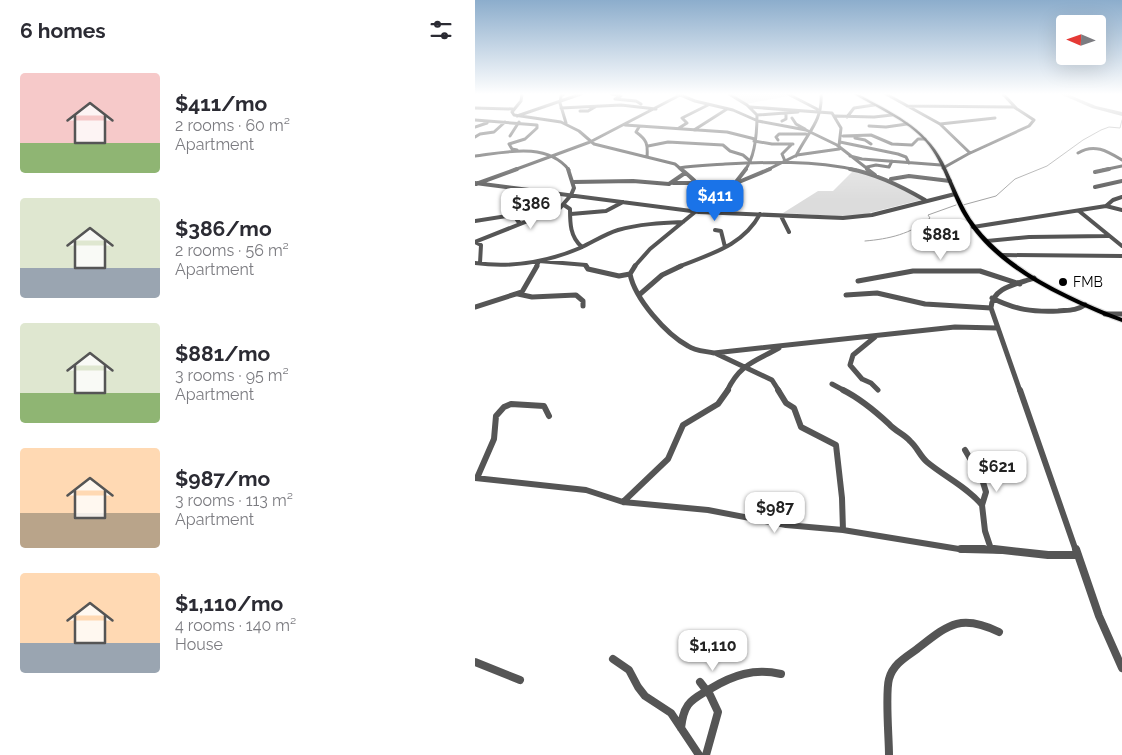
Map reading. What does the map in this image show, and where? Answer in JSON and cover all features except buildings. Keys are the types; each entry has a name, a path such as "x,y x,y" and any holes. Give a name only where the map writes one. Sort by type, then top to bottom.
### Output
{"main road":[{"path":"914,129 925,138 936,152 955,194 973,227 987,241 1034,278 1085,305 1122,320"}],"street":[{"path":"475,137 480,134 494,132 497,129"},
{"path":"511,136 514,129"},
{"path":"475,242 564,205 571,196 574,188 573,182 561,159 554,155 513,149 509,144 523,142 536,129"},
{"path":"475,242 481,245 477,263 539,261 586,265 588,269 619,276 630,274 643,256 697,212 701,193 698,183 672,163 607,148 590,142 584,134 576,129"},
{"path":"475,184 590,142 616,129"},
{"path":"638,129 636,132 647,139 649,146 647,157"},
{"path":"680,129 732,132 772,144 801,144"},
{"path":"712,213 749,165 757,129"},
{"path":"795,129 808,132"},
{"path":"804,129 839,146 875,175"},
{"path":"796,156 810,129"},
{"path":"839,146 843,137 842,129"},
{"path":"945,129 970,153"},
{"path":"850,156 862,159 942,166 1019,129"},
{"path":"778,140 776,137 779,134 808,132"},
{"path":"843,137 871,135 888,143 903,145 912,145 918,140 925,138"},
{"path":"843,137 865,140 871,144"},
{"path":"649,146 664,142 723,145 730,151 746,156 750,161"},
{"path":"785,162 783,152 793,144"},
{"path":"573,182 633,181 732,186 796,156 839,146 852,146 898,154 906,157 909,163"},
{"path":"1078,153 1081,150 1102,148 1122,160"},
{"path":"475,156 529,151"},
{"path":"679,168 750,161 822,165 889,179 909,188 925,200"},
{"path":"867,167 876,165 889,167 892,161"},
{"path":"1095,172 1122,166"},
{"path":"673,183 685,173"},
{"path":"889,179 909,176 950,181"},
{"path":"1095,188 1122,181"},
{"path":"475,184 697,212 843,218 865,217 925,200 955,194"},
{"path":"1106,206 1113,200 1122,197"},
{"path":"571,214 610,210 618,208 623,202"},
{"path":"564,205 570,209 570,226 576,242 582,247"},
{"path":"509,206 520,224"},
{"path":"973,227 1106,206 1122,210"},
{"path":"1079,211 1107,236 1122,246"},
{"path":"639,295 649,290 663,274 725,247 752,230 760,214"},
{"path":"475,221 513,215"},
{"path":"781,216 789,232"},
{"path":"518,294 526,286 539,261 582,247 611,232 654,223 683,222"},
{"path":"715,230 721,231 725,247"},
{"path":"987,241 1029,237 1107,236"},
{"path":"1003,255 1122,256"},
{"path":"858,281 913,271 980,270 1020,284"},
{"path":"630,274 632,285 659,321 685,345 728,358 772,380 786,403 794,408 801,427 836,445 842,498 843,530"},
{"path":"1034,278 999,292 992,298 991,308 1099,616 1122,668"},
{"path":"846,295 869,291 893,295 925,304 991,308"},
{"path":"475,307 518,294 532,297 576,295 583,301 583,306"},
{"path":"992,298 999,303 1032,312 1073,310 1085,305"},
{"path":"475,301 491,301"},
{"path":"1105,314 1122,314"},
{"path":"713,353 955,327 997,328"},
{"path":"875,337 849,360 850,365 862,379 871,383 878,390"},
{"path":"623,502 673,453 678,431 683,425 718,404 725,396 735,375 744,367 783,346"},
{"path":"832,384 859,398 873,411 880,414 889,425 910,440 926,461 975,496 982,505"},
{"path":"549,416 544,406 511,404 504,407 496,416 494,439 476,478 529,482 586,490 623,502 708,510 786,525 843,530 965,550 991,549 1048,555 1078,555"},
{"path":"965,450 986,492 982,505 985,531 991,549"},
{"path":"889,755 888,681 891,670 902,658 931,637 953,625 977,623 999,632"},
{"path":"613,659 626,664 632,671 637,686 643,695 668,709 699,755"},
{"path":"475,662 520,680"},
{"path":"681,728 687,706 694,698 707,690 739,673 761,670 781,674"},
{"path":"700,682 719,711 719,720 707,745 706,755"}],"shaded area":[{"path":"853,171 889,182 921,200 853,217 783,213 818,191 833,191"}],"waterway":[{"path":"963,205 996,196 1015,179 1047,166 1083,140 1103,129"},
{"path":"865,241 883,239 907,232 923,224 930,218 928,215 956,205"}],"place":[{"name":"FMB","path":"1063,282"}]}
